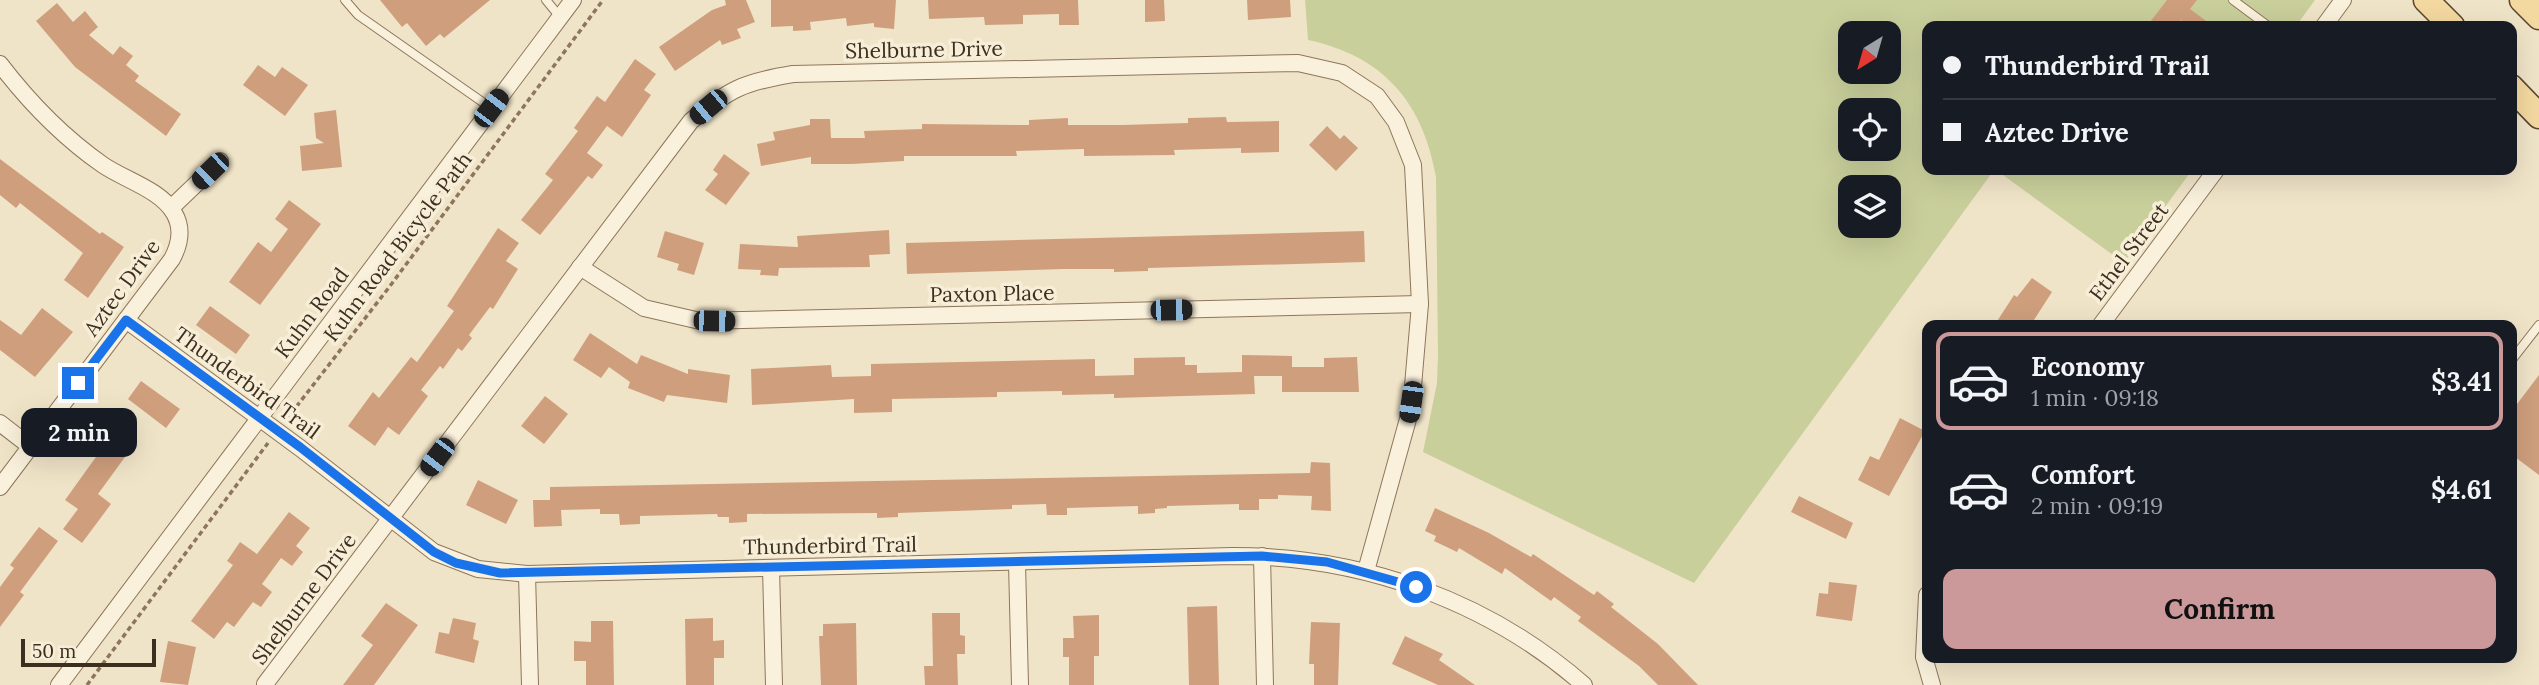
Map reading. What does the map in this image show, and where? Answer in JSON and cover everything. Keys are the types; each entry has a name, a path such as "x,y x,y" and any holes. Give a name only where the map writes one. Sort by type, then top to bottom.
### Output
{"main road":[{"path":"2426,0 2447,21"},
{"path":"2522,0 2539,17"},
{"path":"2517,93 2539,116"}],"street":[{"name":"Kuhn Road","path":"59,685 573,0"},
{"path":"2328,21 2343,0"},
{"name":"Shelburne Drive","path":"265,684 691,121 725,92 793,74 1298,63 1342,73 1377,96 1396,122 1413,164 1420,304 1408,419 1366,571"},
{"path":"0,64 28,99 64,133 103,164 171,208 220,161"},
{"name":"Ethel Street","path":"2104,320 2212,175"},
{"name":"Aztec Drive","path":"0,487 176,251 179,224 171,208"},
{"name":"Paxton Place","path":"580,267 644,309 700,321 1420,304"},
{"name":"Thunderbird Trail","path":"126,320 434,552 456,563 500,573 527,574 1262,556 1327,562 1366,571 1470,609 1530,644 1584,685"},
{"path":"0,423 31,447"},
{"path":"1262,556 1265,685"},
{"path":"1017,563 1020,685"},
{"path":"771,568 774,685"},
{"path":"527,574 530,685"},
{"path":"1926,663 1932,685"}],"lane":[{"path":"345,0 358,15 491,108"},
{"path":"546,0 560,17"},
{"path":"2233,0 2261,21"},
{"path":"2517,353 2539,325"}],"path":[{"name":"Kuhn Road Bicycle Path","path":"293,411 603,0"},
{"path":"87,685 260,454"}],"green space":[{"path":"1305,0 2315,0 2300,21 1922,21 1922,175 1990,175 1694,583 1423,452 1437,383 1436,177 1430,150 1410,105 1395,86 1358,58 1334,47 1308,40"},
{"path":"2003,175 2188,175 2124,263"}],"building":[{"path":"380,0 490,0 444,38 440,34 426,46 407,23 402,27"},
{"path":"725,0 746,0 755,22 737,29 741,38 722,45 720,40 675,71 659,47 712,10 726,5"},
{"path":"771,0 896,0 894,29 874,27 874,23 847,26 846,18 810,22 811,30 793,31 793,26 771,27"},
{"path":"928,0 1078,0 1079,25 1059,25 1059,14 1023,15 1023,24 985,25 984,17 929,19"},
{"path":"1145,0 1164,0 1165,21 1145,22"},
{"path":"1247,0 1290,0 1291,17 1248,20"},
{"path":"2167,0 2197,0 2190,9 2206,21 2181,20 2151,21"},
{"path":"57,3 73,22 85,11 98,27 89,35 113,55 120,46 133,56 126,65 139,76 135,81 181,114 166,136 75,67 36,21"},
{"path":"635,59 656,74 644,90 651,95 622,137 607,126 587,153 603,165 592,179 588,176 540,235 521,220 553,180 545,174 578,131 574,128 597,96 605,102"},
{"path":"258,65 275,77 282,67 308,85 285,116 243,85"},
{"path":"336,110 342,167 302,171 300,146 324,143 316,138 314,113"},
{"path":"1226,117 1227,122 1279,121 1279,152 1241,153 1241,148 1174,150 1175,155 1084,156 1084,149 1016,151 1017,156 904,156 904,161 852,164 811,164 811,157 761,166 757,144 775,140 773,132 810,125 810,119 830,119 831,138 865,138 864,131 922,129 922,124 1029,125 1029,120 1068,118 1068,125 1122,125 1188,123 1188,118"},
{"path":"1327,126 1340,139 1344,135 1358,148 1336,171 1309,145"},
{"path":"724,154 750,173 726,205 705,190 718,174 713,170"},
{"path":"0,159 100,234 102,232 124,247 88,298 64,280 83,253 20,203 16,208 0,195"},
{"path":"289,200 321,224 260,305 229,282 258,242 271,252 288,229 275,219"},
{"path":"498,228 519,243 506,261 518,269 493,309 490,307 469,335 472,338 462,351 458,348 443,369 440,366 421,390 428,396 399,435 388,427 375,446 348,426 373,392 379,398 411,357 417,362 454,311 447,306"},
{"path":"889,230 890,254 869,255 870,267 779,268 778,276 760,275 761,270 738,269 740,244 798,247 797,236"},
{"path":"665,231 704,243 694,275 677,270 679,264 657,257"},
{"path":"1364,231 1365,262 1148,268 1148,271 1114,272 1114,269 1063,269 907,274 906,243"},
{"path":"2032,278 2052,292 2034,320 1998,320 2014,295 2017,297"},
{"path":"210,306 250,335 236,354 196,325"},
{"path":"42,308 73,332 35,377 0,350 0,320 21,335"},
{"path":"590,333 637,364 641,355 688,374 688,369 730,375 727,403 667,395 664,402 628,388 630,382 609,367 601,378 573,360"},
{"path":"1242,355 1292,356 1292,367 1324,367 1324,358 1357,357 1359,392 1282,392 1282,376 1254,376 1255,394 1114,398 1114,394 1062,395 1062,391 997,392 997,397 892,399 892,412 854,413 854,399 752,405 751,369 831,365 832,377 871,376 871,364 1095,359 1095,376 1134,375 1134,358 1185,357 1185,365 1197,365 1197,373 1242,372"},
{"path":"2539,375 2539,475 2517,458 2517,404"},
{"path":"141,381 180,409 166,428 128,399"},
{"path":"545,396 568,414 544,444 521,426"},
{"path":"1900,418 1922,429 1922,436 1889,496 1858,480 1870,456 1879,460"},
{"path":"114,432 133,446 98,494 111,504 82,543 63,529 78,509 65,500"},
{"path":"1311,462 1330,463 1331,511 1311,510 1312,496 1278,495 1278,499 1259,499 1259,510 1239,510 1239,504 1167,506 1155,509 1155,513 1138,514 1138,506 1067,508 1067,515 1047,515 1046,504 1012,505 1012,509 898,513 898,517 877,518 877,513 747,514 747,522 729,523 729,517 718,517 717,514 640,516 640,524 620,525 619,514 600,514 600,509 561,510 562,526 534,527 533,500 550,500 550,487 1310,473"},
{"path":"478,480 518,500 506,524 466,505"},
{"path":"1799,496 1853,523 1846,539 1791,512"},
{"path":"1435,508 1489,533 1531,557 1533,554 1594,595 1597,591 1614,604 1611,607 1658,644 1698,685 1658,685 1639,666 1578,621 1581,617 1554,597 1551,601 1505,568 1502,574 1459,548 1457,552 1434,541 1436,536 1425,531"},
{"path":"289,512 310,528 296,546 303,552 292,566 281,558 262,584 272,592 261,607 253,602 234,627 227,622 214,639 191,621 233,565 227,561 240,542 257,554"},
{"path":"39,527 58,541 20,592 24,595 0,627 0,587 14,568 10,565"},
{"path":"1829,582 1857,585 1852,621 1816,616 1819,593 1828,594"},
{"path":"386,603 418,625 374,685 343,685 373,645 361,636"},
{"path":"1217,606 1219,685 1189,685 1187,607"},
{"path":"932,613 960,613 960,635 965,636 965,654 957,654 958,685 925,685 924,666 933,666"},
{"path":"1099,615 1099,656 1094,656 1094,685 1069,685 1069,657 1063,657 1063,638 1074,638 1073,616"},
{"path":"453,618 476,623 473,639 479,641 474,663 435,653 439,632 449,634"},
{"path":"713,618 713,641 724,640 724,658 714,658 714,685 686,685 685,619"},
{"path":"591,621 613,621 614,685 586,685 586,661 574,661 574,641 591,642"},
{"path":"1311,622 1340,623 1338,685 1314,685 1314,664 1309,664"},
{"path":"856,623 857,685 821,685 819,636 823,636 823,624"},
{"path":"1405,636 1443,654 1439,660 1475,685 1438,685 1392,664"},
{"path":"168,641 196,647 188,685 160,682"}],"route":[{"path":"78,383 126,320 300,447 434,552 456,563 500,573 1262,556 1327,562 1416,587"}]}
